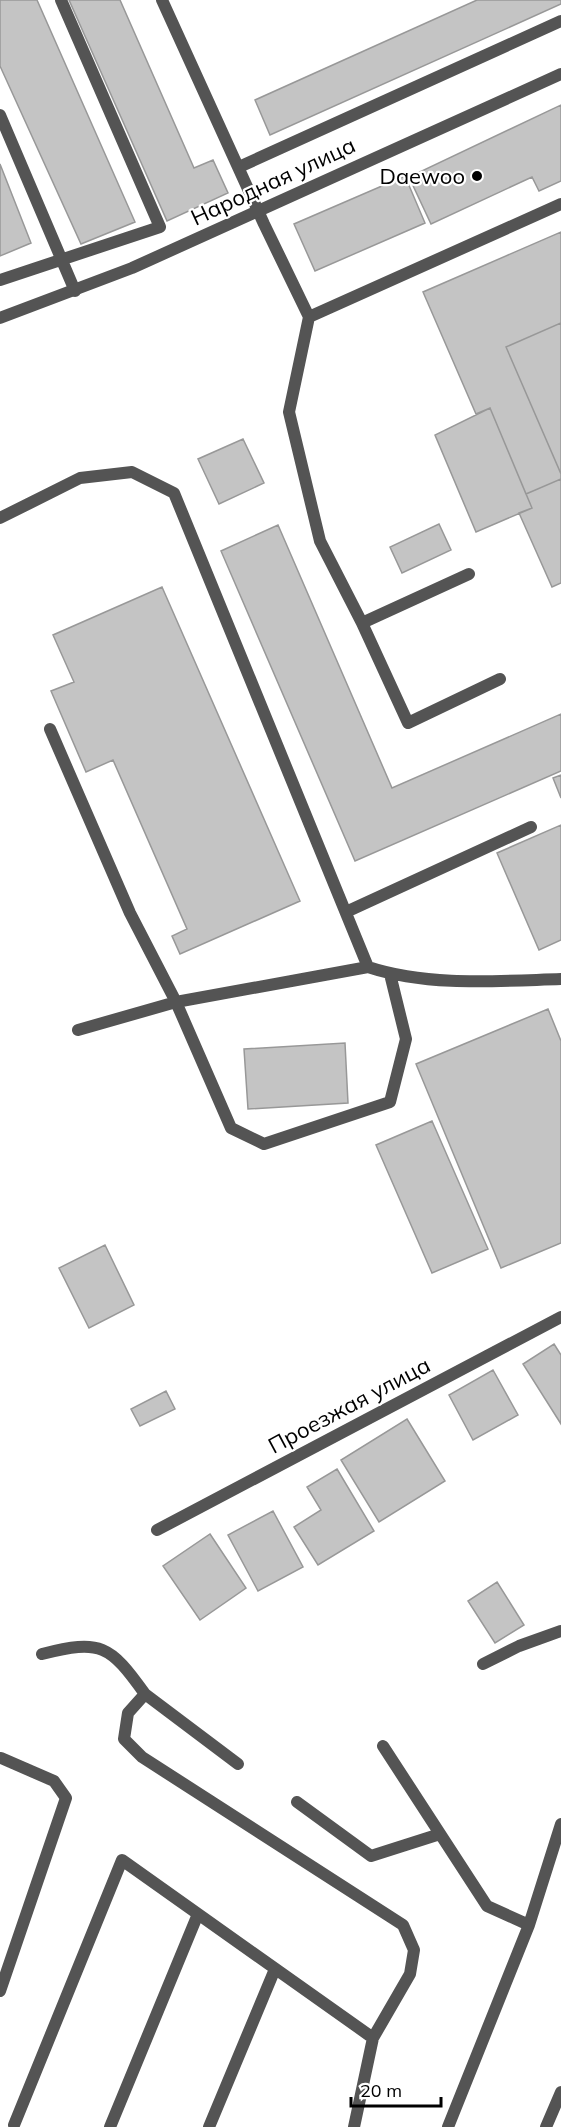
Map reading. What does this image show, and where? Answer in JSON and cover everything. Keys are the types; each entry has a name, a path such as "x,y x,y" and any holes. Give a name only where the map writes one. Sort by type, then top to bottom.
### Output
{"street":[{"path":"0,279 62,261 160,227 61,0"},
{"path":"162,0 309,317 289,412 320,541 362,623 408,723 500,680"},
{"path":"239,166 561,21"},
{"name":"Народная улица","path":"0,318 75,291 259,211 561,74"},
{"path":"0,115 75,291"},
{"path":"309,317 561,204"},
{"path":"0,518 80,478 132,472 174,493 369,967"},
{"path":"362,623 469,574"},
{"path":"50,729 130,913 176,1002 231,1128 264,1144 390,1102 406,1039 390,974"},
{"path":"346,912 531,827"},
{"path":"78,1030 176,1002 369,967 390,974 480,981 561,979"},
{"name":"Проезжая улица","path":"157,1530 561,1317"},
{"path":"483,1664 519,1646 561,1631"},
{"path":"42,1654 76,1645 99,1648 113,1654 145,1694 238,1764"},
{"path":"145,1694 128,1713 124,1739 142,1757 403,1925 414,1950 410,1974 372,2038 354,2127"},
{"path":"382,1746 487,1906 529,1925"},
{"path":"0,1991 66,1798 54,1781 1,1758"},
{"path":"297,1802 371,1856 440,1834"},
{"path":"448,2127 529,1925 561,1824"},
{"path":"14,2125 122,1860 372,2038"},
{"path":"110,2127 198,1914"},
{"path":"208,2127 275,1969"},
{"path":"546,2127 561,2092"}],"building":[{"path":"0,0 37,0 135,222 81,244 0,66"},
{"path":"69,0 120,0 194,168 213,160 228,193 167,221"},
{"path":"477,0 561,0 561,4 270,135 255,100"},
{"path":"561,105 561,181 539,191 532,177 431,224 409,177"},
{"path":"0,164 31,243 0,256"},
{"path":"405,176 425,223 315,271 294,224"},
{"path":"561,232 561,323 506,347 561,474 561,479 526,494 490,408 476,414 423,292"},
{"path":"561,323 561,474 506,347"},
{"path":"490,408 532,508 476,532 435,435"},
{"path":"243,439 264,483 219,504 198,459"},
{"path":"561,479 561,583 552,587 519,513 532,508 526,494"},
{"path":"439,524 451,550 402,573 390,547"},
{"path":"278,525 392,788 561,714 561,771 355,861 221,551"},
{"path":"162,587 300,901 180,954 172,936 187,929 113,760 86,772 51,691 74,682 53,635"},
{"path":"561,775 561,798 553,778"},
{"path":"561,825 561,940 539,950 497,853"},
{"path":"548,1009 561,1041 561,1243 501,1268 416,1064"},
{"path":"345,1043 348,1103 248,1109 244,1049"},
{"path":"432,1121 488,1249 432,1273 376,1145"},
{"path":"105,1245 134,1305 89,1328 59,1268"},
{"path":"554,1344 561,1355 561,1424 523,1364"},
{"path":"493,1370 518,1415 473,1440 449,1395"},
{"path":"166,1391 175,1409 140,1426 131,1409"},
{"path":"407,1419 445,1481 379,1522 341,1460"},
{"path":"337,1469 374,1531 318,1565 294,1527 321,1510 307,1487"},
{"path":"273,1511 303,1567 258,1591 228,1535"},
{"path":"210,1534 246,1588 200,1620 163,1566"},
{"path":"497,1582 524,1625 495,1643 468,1601"}],"place":[{"name":"Daewoo","path":"477,176"}]}
